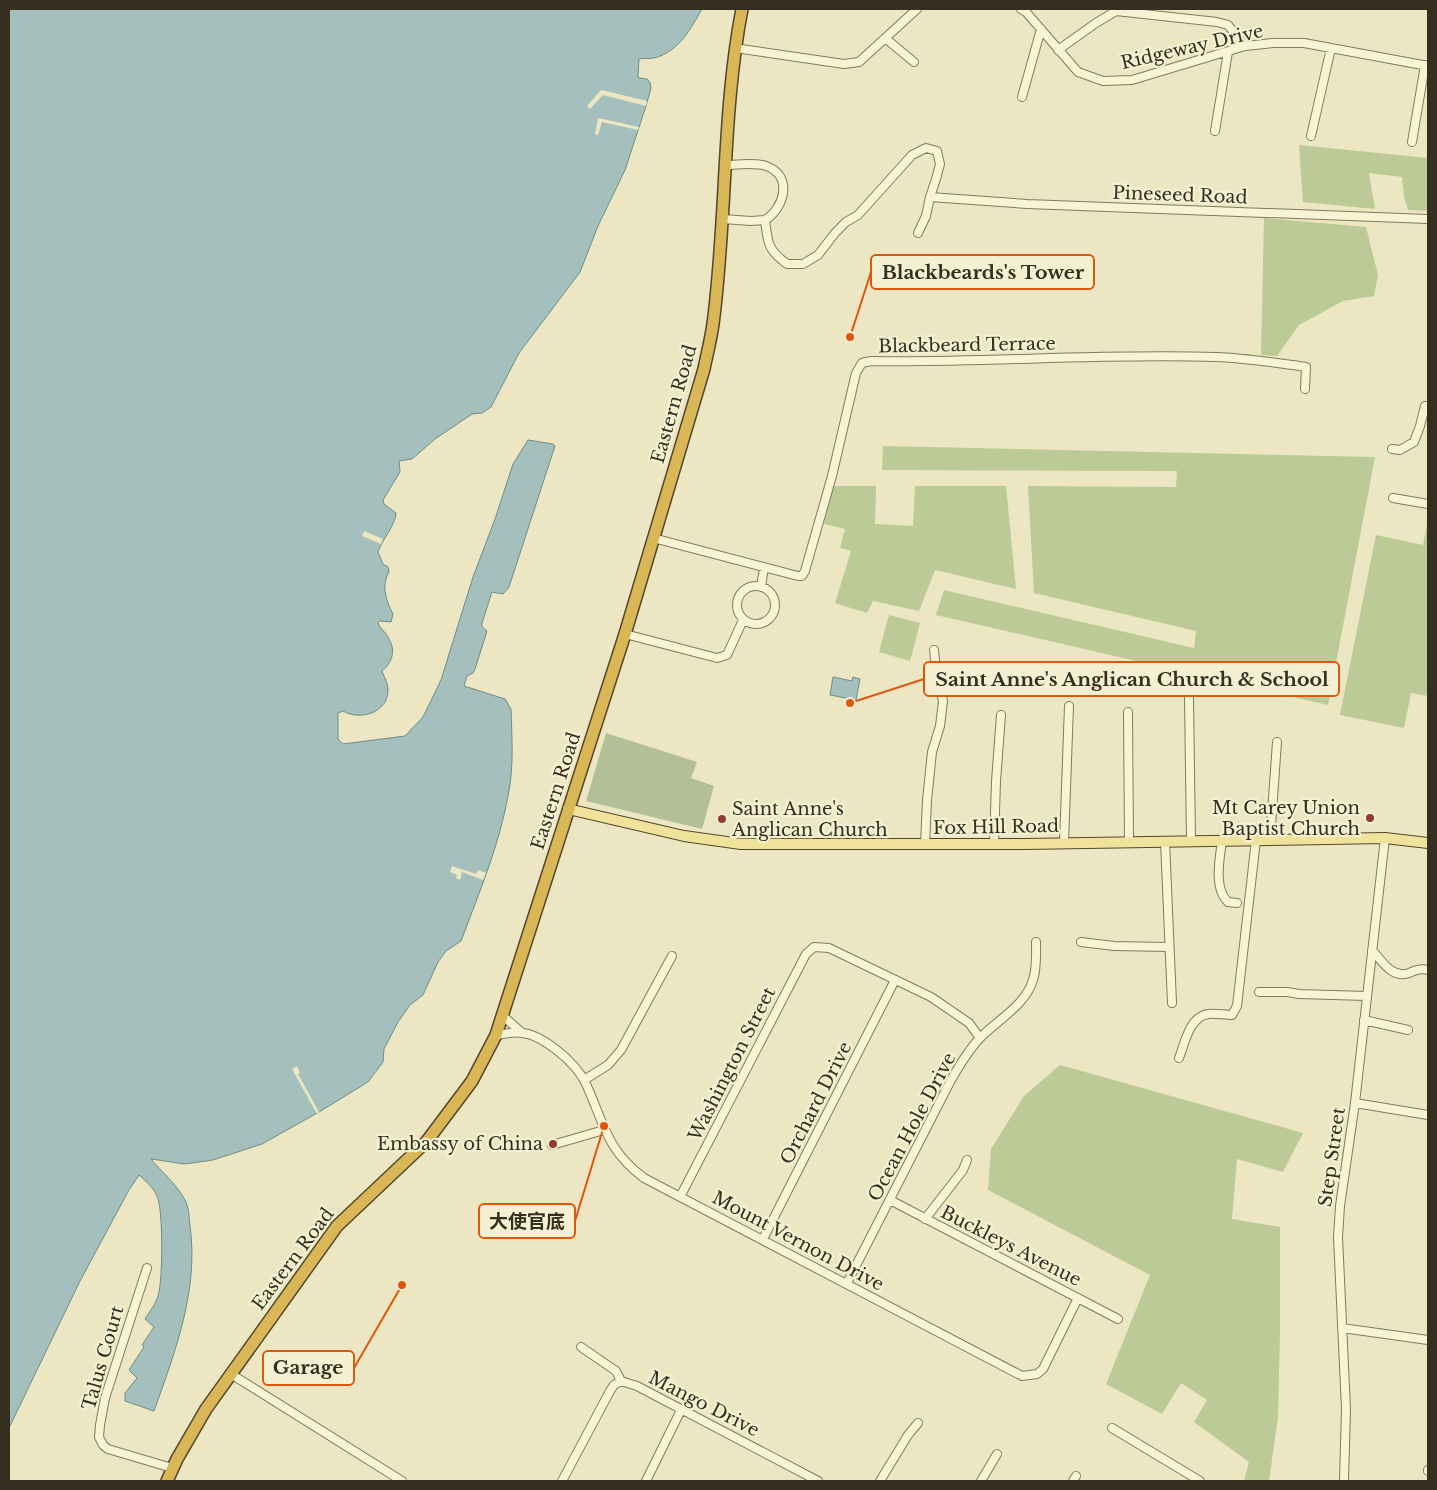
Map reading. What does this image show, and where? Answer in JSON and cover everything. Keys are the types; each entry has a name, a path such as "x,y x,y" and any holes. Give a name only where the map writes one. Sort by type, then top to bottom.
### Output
{"highway":[{"name":"Eastern Road","path":"167,1481 172,1468 206,1409 337,1226 428,1141 472,1081 496,1035 625,634 704,369 713,325 723,219 735,48 742,9"}],"main road":[{"name":"Fox Hill Road","path":"568,809 684,836 758,845 994,844 1386,838 1428,843"}],"street":[{"path":"735,48 844,64 860,62 917,9"},
{"name":"Ridgeway Drive","path":"1021,9 1026,12 1078,72 1103,81 1132,80 1245,46 1272,43 1304,43 1426,65"},
{"path":"1058,50 1116,11 1217,22 1228,25 1245,46"},
{"path":"1022,97 1041,29"},
{"path":"885,38 914,62"},
{"path":"1311,136 1331,48"},
{"path":"1215,131 1228,52"},
{"path":"1412,142 1426,65"},
{"path":"765,220 768,244 776,256 787,264 803,264 818,255 835,233 846,222 858,215 912,155 926,148 937,151 940,164 926,216 918,233"},
{"path":"723,219 765,220 774,215 780,206 783,196 783,187 776,173 767,166 726,165"},
{"name":"Pineseed Road","path":"930,197 1027,204 1428,219"},
{"name":"Blackbeard Terrace","path":"653,538 802,576 832,476 856,372 862,363 871,361 941,362 1054,358 1217,357 1306,366 1304,389"},
{"path":"1392,449 1400,450 1414,442 1425,406 1428,406"},
{"path":"1393,498 1428,504"},
{"path":"761,587 764,567"},
{"path":"761,587 771,594 775,606 774,612 771,618 754,625 743,620 737,608 739,596 748,588 761,587"},
{"path":"625,634 717,658 724,658 727,656 743,620"},
{"path":"925,844 932,752 940,726 943,701 934,650"},
{"path":"1189,698 1191,840"},
{"path":"1064,843 1069,706"},
{"path":"1128,712 1129,841"},
{"path":"994,844 996,781 1002,715"},
{"path":"1270,840 1277,742"},
{"name":"Step Street","path":"1344,1481 1346,1409 1338,1238 1339,1214 1355,1104 1366,996 1386,838"},
{"path":"1222,840 1220,862 1221,894 1228,902 1238,903"},
{"path":"1179,1058 1192,1024 1198,1018 1208,1014 1232,1015 1237,1006 1256,840"},
{"path":"1165,841 1172,1003"},
{"name":"Ocean Hole Drive","path":"847,1284 962,1061 980,1038 1004,1018 1029,989 1035,966 1036,942"},
{"path":"1081,942 1114,946 1169,947"},
{"name":"Washington Street","path":"680,1197 806,954 814,947 829,948 895,980"},
{"path":"1372,950 1390,971 1403,975 1422,968 1428,970"},
{"path":"584,1080 608,1065 621,1050 672,956"},
{"path":"895,980 931,997 953,1011 969,1023 980,1038"},
{"name":"Orchard Drive","path":"763,1239 895,980"},
{"path":"1259,992 1366,996"},
{"path":"503,1016 521,1032"},
{"path":"1364,1020 1408,1030"},
{"path":"496,1035 521,1032"},
{"name":"Mount Vernon Drive","path":"521,1032 547,1044 564,1056 584,1080 604,1130 614,1146 628,1165 644,1178 1022,1376 1037,1374 1043,1368 1078,1298"},
{"path":"1355,1104 1428,1115"},
{"path":"552,1145 604,1130"},
{"path":"925,1219 963,1170 967,1160"},
{"name":"Buckleys Avenue","path":"890,1200 1118,1319"},
{"name":"Talus Court","path":"147,1268 111,1378 99,1437 103,1445 108,1449 172,1468"},
{"path":"1342,1328 1428,1340"},
{"name":"Mango Drive","path":"581,1348 616,1371 621,1381 637,1386 818,1481"},
{"path":"231,1374 402,1481"},
{"path":"562,1481 610,1391 614,1385 621,1381"},
{"path":"646,1481 680,1410"},
{"path":"880,1481 908,1435 918,1424"},
{"path":"1112,1428 1200,1481"},
{"path":"981,1481 997,1454"}],"green space":[{"path":"1299,145 1428,158 1428,211 1408,210 1404,197 1402,177 1369,173 1375,209 1303,202"},
{"path":"1264,218 1366,227 1378,275 1374,296 1343,301 1299,325 1277,356 1261,355"},
{"path":"883,446 1375,457 1328,705 936,615 944,590 1194,648 1196,631 1034,593 1028,486 1176,487 1177,471 882,470"},
{"path":"833,486 876,486 875,524 913,526 915,486 1006,486 1016,589 935,570 919,611 873,601 867,613 835,603 851,551 840,548 845,529 824,524"},
{"path":"1428,519 1428,696 1411,693 1404,728 1340,715 1376,535 1423,545"},
{"path":"889,615 920,623 910,661 879,652"},
{"path":"606,733 697,762 691,778 714,786 702,829 586,801"},
{"path":"1060,1065 1303,1133 1283,1172 1237,1159 1232,1219 1280,1227 1278,1417 1269,1481 1244,1481 1249,1462 1194,1422 1207,1400 1181,1383 1162,1414 1106,1384 1150,1275 988,1190 991,1149 1024,1096"}],"water":[{"path":"9,9 702,9 683,38 671,50 654,58 639,59 638,76 639,78 647,79 650,82 651,88 625,170 598,226 580,272 519,353 491,407 482,413 472,414 435,439 412,459 399,461 400,472 383,500 384,504 396,513 394,522 378,552 383,564 388,567 389,572 385,583 385,593 393,614 391,622 380,621 378,623 388,637 392,648 390,661 382,671 388,687 387,698 372,713 357,715 343,711 338,713 338,739 343,744 405,736 423,717 441,680 473,577 513,464 528,440 553,444 555,446 509,587 503,594 492,592 482,623 482,627 487,631 475,669 473,673 467,676 464,686 505,699 511,709 512,753 510,785 504,815 488,869 461,941 446,951 438,962 423,995 410,1005 398,1022 384,1049 383,1062 368,1082 262,1144 213,1160 185,1164 151,1159 182,1194 189,1213 192,1250 191,1274 183,1320 170,1366 154,1411 125,1401 125,1393 137,1378 129,1370 154,1327 145,1319 157,1299 162,1262 162,1232 157,1195 139,1175 80,1281 9,1428"},
{"path":"833,677 852,681 853,677 860,679 856,700 830,695"}],"pier":[{"path":"602,90 647,101 646,106 603,95 590,109 587,106"},
{"path":"598,118 639,127 638,130 602,122 598,135 595,134"},
{"path":"364,531 383,539 381,544 362,536"},
{"path":"452,866 476,874 478,870 486,873 483,880 462,872 460,880 456,878 457,875 450,872"},
{"path":"297,1066 300,1073 298,1074 319,1112 317,1114 292,1069"}],"place":[{"name":"Blackbeards's Tower","path":"850,337"},
{"name":"Saint Anne's Anglican Church & School","path":"850,703"},
{"name":"Mt Carey Union Baptist Church","path":"1370,818"},
{"name":"Saint Anne's Anglican Church","path":"722,819"},
{"name":"大使官底","path":"604,1126"},
{"name":"Embassy of China","path":"553,1144"},
{"name":"Garage","path":"402,1285"}]}
